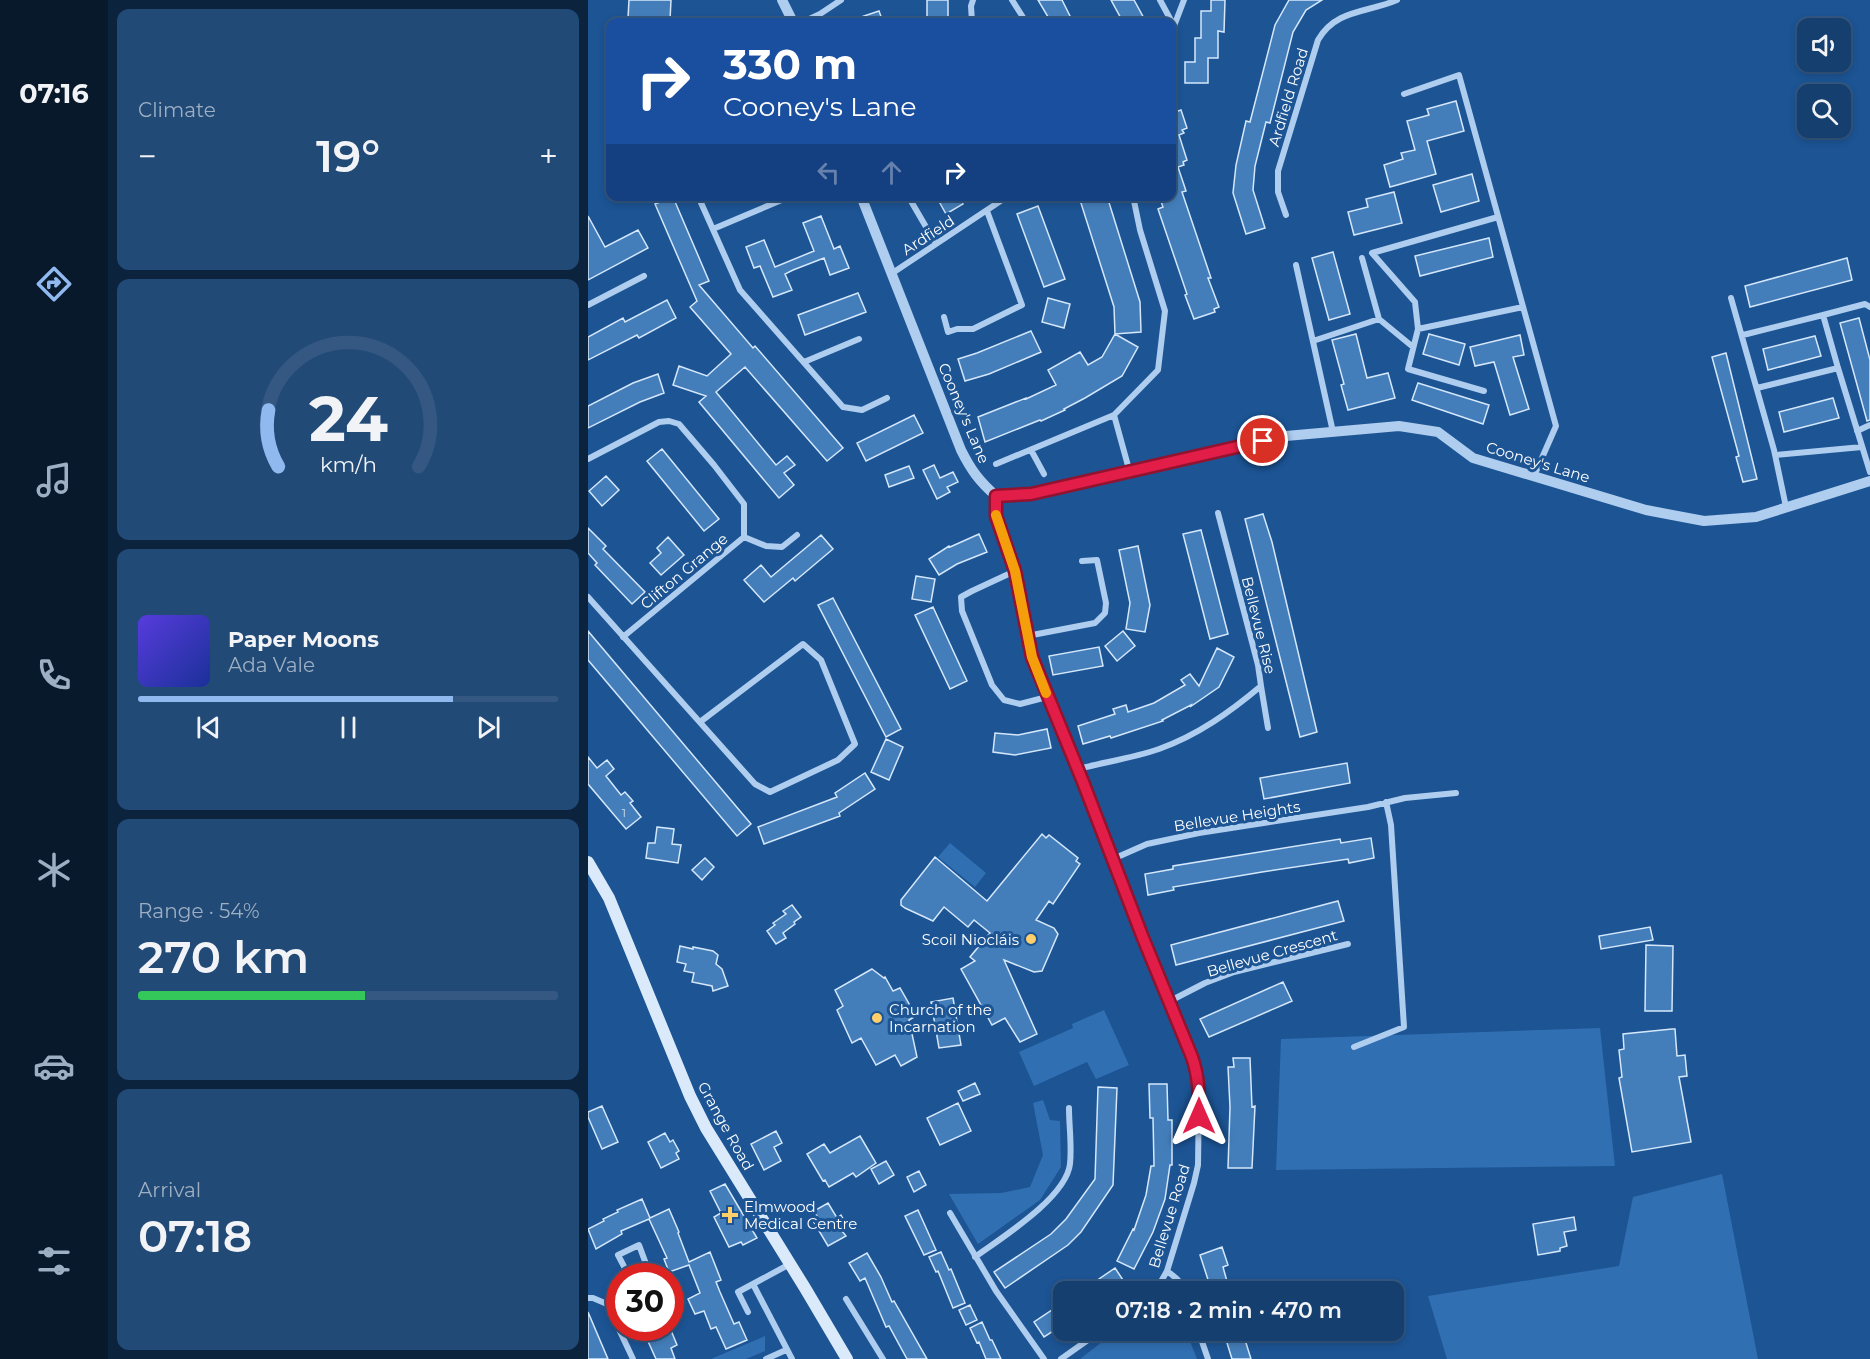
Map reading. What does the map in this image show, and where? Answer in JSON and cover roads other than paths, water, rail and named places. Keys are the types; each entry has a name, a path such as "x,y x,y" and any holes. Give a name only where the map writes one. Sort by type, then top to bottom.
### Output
{"main road":[{"name":"Grange Road","path":"588,862 609,898 690,1096 706,1128 847,1359"}],"street":[{"path":"782,0 791,18"},
{"path":"813,18 841,0"},
{"path":"972,18 973,0"},
{"path":"1012,0 1023,18"},
{"path":"1160,0 1170,18"},
{"path":"1176,21 1184,0"},
{"name":"Ardfield Road","path":"1286,215 1278,192 1278,171 1318,40 1323,31 1349,13 1372,9 1397,0"},
{"path":"1404,94 1459,75 1556,426 1534,476"},
{"path":"700,201 741,290 843,407 862,410 887,398"},
{"path":"712,229 779,201"},
{"name":"Cooney's Lane","path":"863,201 961,450 971,471 996,496 1031,494 1286,436 1399,426 1438,432 1473,458 1646,510 1704,521 1756,517 1870,481"},
{"path":"911,201 936,244"},
{"name":"Ardfield","path":"891,274 1001,201"},
{"path":"996,464 1114,415 1158,370 1165,311 1140,230 1134,201"},
{"path":"944,317 948,332 957,329 973,329 1022,305 987,211"},
{"path":"1484,391 1408,369 1418,329 1415,302 1372,253 1498,217"},
{"path":"1362,258 1379,319 1413,347"},
{"path":"1296,265 1333,432"},
{"path":"588,304 644,276"},
{"path":"1731,298 1775,455 1786,507"},
{"path":"1743,335 1864,304 1870,307"},
{"path":"1418,329 1523,307"},
{"path":"1823,315 1870,472"},
{"path":"1313,341 1379,319"},
{"path":"804,363 859,339"},
{"path":"1757,388 1838,368"},
{"path":"1114,415 1130,472"},
{"name":"Clifton Grange","path":"588,459 659,422 669,421 679,424 744,504 744,537 623,637"},
{"path":"1857,431 1870,425"},
{"path":"1775,455 1862,447"},
{"path":"1031,450 1044,474"},
{"name":"Bellevue Road","path":"996,496 996,516 1015,571 1032,657 1197,1072 1198,1165 1167,1271 1161,1281"},
{"name":"Bellevue Rise","path":"1078,770 1158,749 1188,736 1214,722 1261,686 1258,665 1218,513"},
{"path":"744,537 766,546 782,547 797,535"},
{"path":"1027,636 1095,623 1105,614 1106,603 1097,560 1082,561"},
{"path":"1015,571 962,597 962,611 992,685 1004,700 1020,704 1047,698"},
{"path":"588,597 755,784 770,792 838,760 855,744 821,660 803,644 700,722"},
{"path":"1261,686 1268,728"},
{"name":"Bellevue Heights","path":"1113,860 1147,844 1188,835 1368,807 1405,798 1456,793"},
{"path":"1354,1047 1404,1027 1391,825 1386,802"},
{"name":"Bellevue Crescent","path":"1170,1001 1205,983 1234,972 1348,944"},
{"path":"975,1257 1042,1208 1061,1185 1070,1166 1069,1108"},
{"path":"950,1213 996,1291 1044,1359"},
{"path":"622,1263 618,1255 639,1245 646,1263"},
{"path":"748,1312 738,1292 790,1264"},
{"path":"1167,1271 1179,1281"},
{"path":"753,1284 792,1359"},
{"path":"588,1298 606,1304"},
{"path":"846,1299 883,1359"},
{"path":"624,1341 633,1359"},
{"path":"1061,1359 1086,1341"},
{"path":"1202,1341 1208,1359"},
{"path":"766,1359 786,1350"}],"place":[{"name":"Scoil Niocláis","path":"1031,939"},
{"name":"Church of the Incarnation","path":"877,1018"},
{"name":"Elmwood Medical Centre","path":"730,1215"}]}
